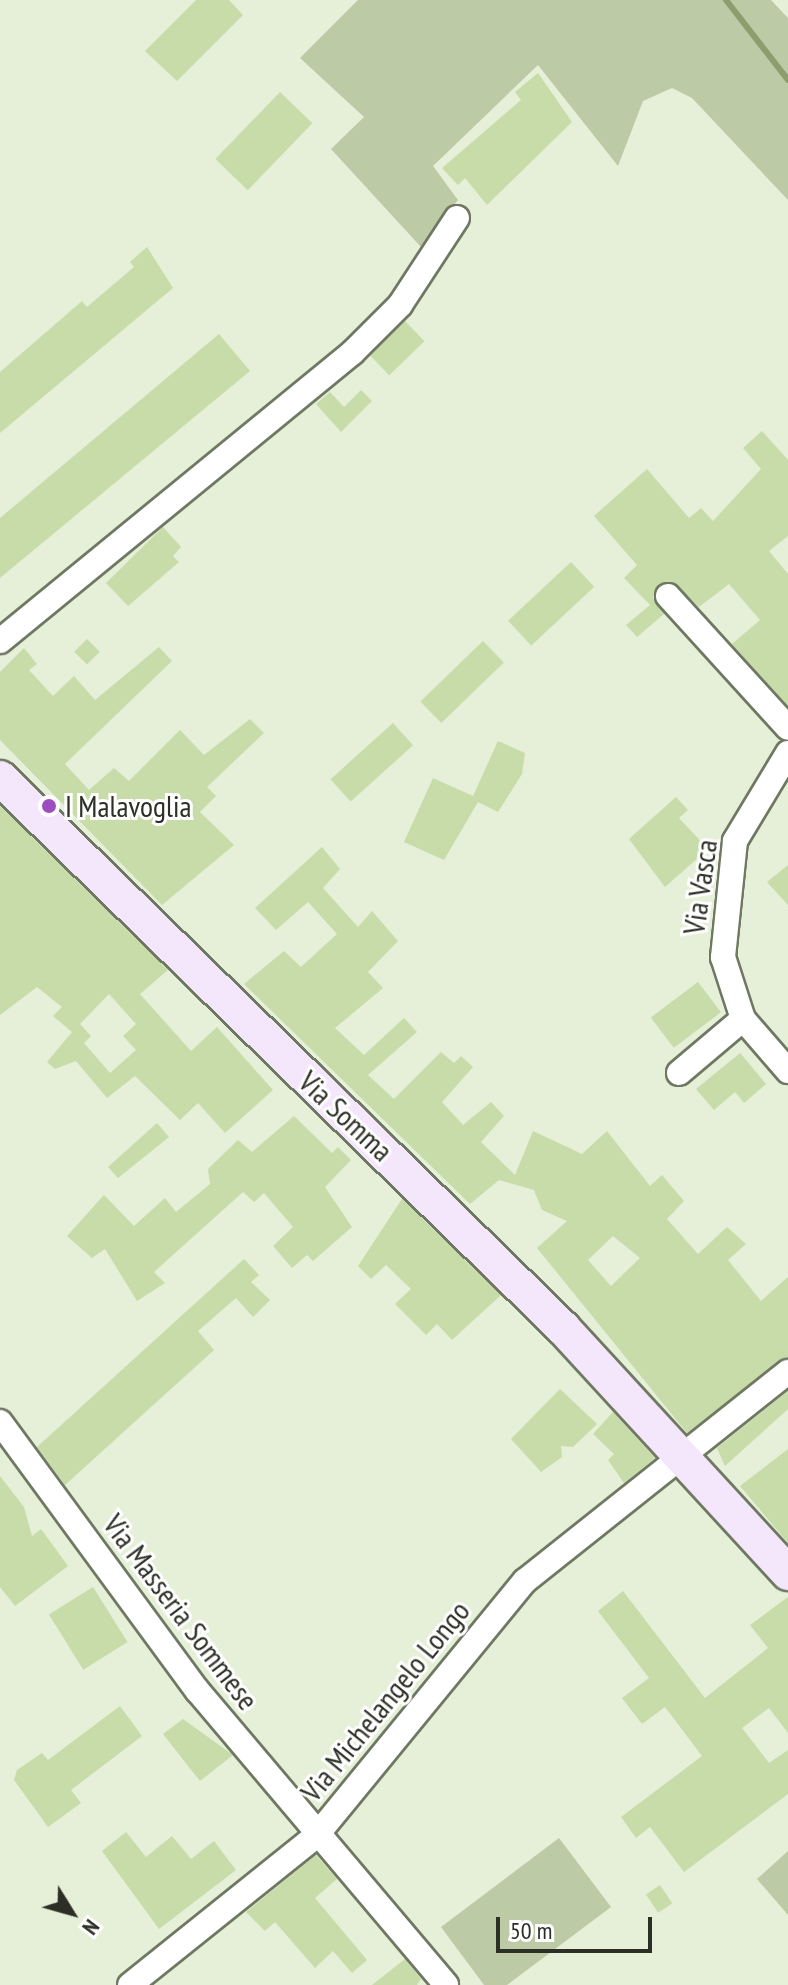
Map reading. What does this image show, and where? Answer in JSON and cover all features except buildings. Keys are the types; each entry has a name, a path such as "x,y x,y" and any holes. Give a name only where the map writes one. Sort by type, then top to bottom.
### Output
{"street":[{"path":"0,641 352,353 400,305 457,218"},
{"path":"668,596 788,728"},
{"name":"Via Vasca","path":"788,753 735,841 723,957 743,1019 788,1071"},
{"name":"Via Somma","path":"0,778 688,1458 788,1573"},
{"path":"679,1073 743,1019"},
{"path":"688,1458 788,1372"},
{"name":"Via Masseria Sommese","path":"0,1422 197,1690 316,1836 446,1985"},
{"name":"Via Michelangelo Longo","path":"130,1985 316,1836 525,1581 589,1524 688,1458"}],"green space":[{"path":"358,0 771,0 788,18 788,200 692,98 672,88 643,101 618,166 538,65 433,166 458,200 421,247 331,149 364,117 300,58"},
{"path":"559,1838 611,1907 507,1985 484,1985 441,1927"},
{"path":"788,1851 788,1915 757,1879"}],"waterway":[{"path":"726,0 788,80"}],"place":[{"name":"I Malavoglia","path":"49,806"}]}
